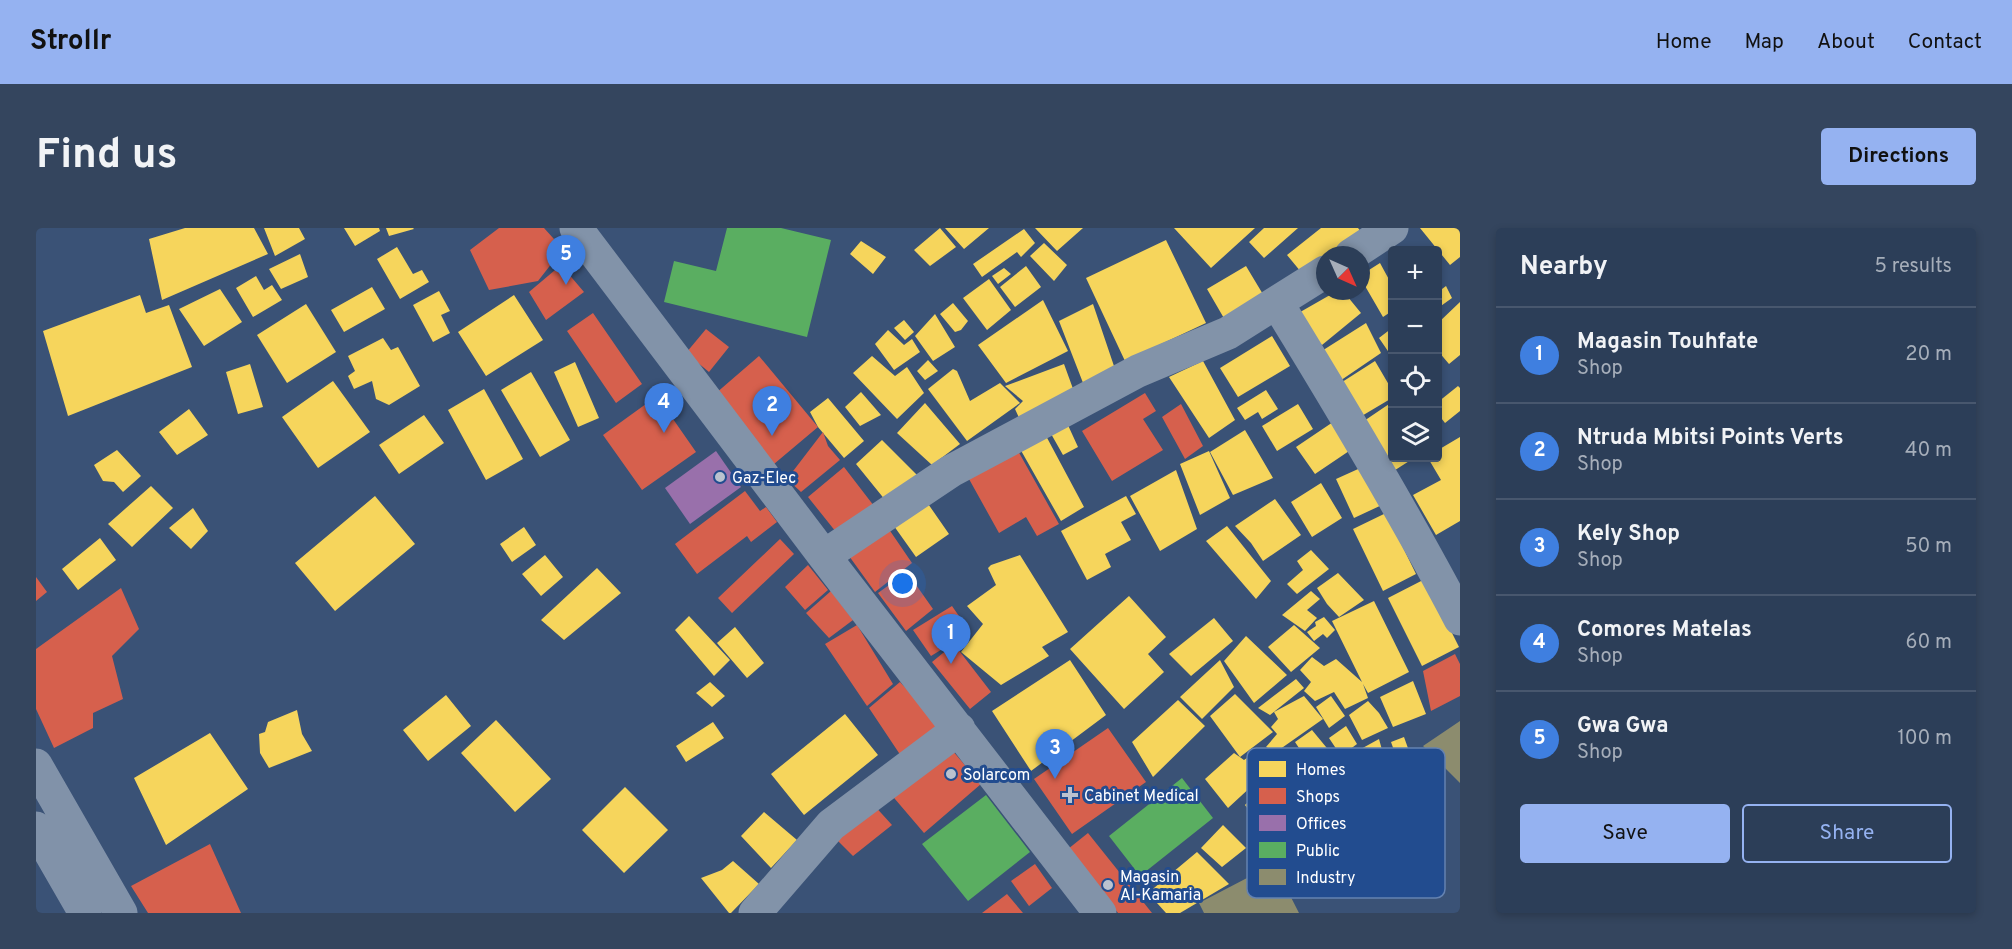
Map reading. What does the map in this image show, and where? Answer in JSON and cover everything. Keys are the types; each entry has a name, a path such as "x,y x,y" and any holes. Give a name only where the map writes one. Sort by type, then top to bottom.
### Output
{"main road":[{"path":"39,779 121,913"},
{"path":"36,828 85,913"}],"street":[{"path":"576,228 824,556 1100,913"},
{"path":"1365,246 1392,228"},
{"path":"824,556 951,471 1138,371 1228,333 1316,278"},
{"path":"1277,303 1336,401 1449,568 1460,619"},
{"path":"755,913 831,825 959,729"}],"building: Homes":[{"path":"185,228 254,228 268,254 162,300 149,239"},
{"path":"264,228 299,228 305,239 275,256"},
{"path":"344,228 379,228 380,231 355,246"},
{"path":"386,228 413,228 414,229 389,236"},
{"path":"940,228 956,247 930,266 914,250"},
{"path":"945,228 989,228 964,249"},
{"path":"1035,228 1083,228 1057,251"},
{"path":"1174,228 1255,228 1211,268"},
{"path":"1264,228 1298,228 1264,258 1249,242"},
{"path":"1321,228 1358,228 1362,233 1346,246 1316,246 1316,270 1306,278 1287,255"},
{"path":"1420,228 1460,228 1460,257 1450,265 1442,255 1442,246 1435,246"},
{"path":"1024,229 1035,243 1021,257 1017,252 982,277 973,264"},
{"path":"1166,240 1206,323 1125,361 1086,278"},
{"path":"861,241 886,257 873,274 850,254"},
{"path":"1044,243 1067,265 1054,281 1030,256"},
{"path":"397,247 413,274 422,270 429,282 400,299 377,259"},
{"path":"300,254 308,277 281,289 269,269"},
{"path":"1380,263 1388,278 1388,314 1383,317 1370,295 1370,269"},
{"path":"1026,266 1041,287 1015,307 1000,287"},
{"path":"1246,266 1264,296 1225,320 1207,289"},
{"path":"1004,268 1011,274 998,284 992,276"},
{"path":"256,276 264,290 272,285 282,300 253,317 236,288"},
{"path":"989,279 1011,310 987,330 963,298"},
{"path":"1446,286 1452,298 1442,305 1442,300 1442,289"},
{"path":"372,287 385,309 344,332 331,310"},
{"path":"220,289 242,322 204,346 179,309"},
{"path":"439,291 450,311 441,315 450,333 433,342 413,305"},
{"path":"140,295 146,313 169,305 192,367 68,416 43,331"},
{"path":"514,295 543,340 486,376 458,332"},
{"path":"1043,300 1068,351 1006,383 978,345"},
{"path":"1321,300 1350,300 1361,313 1322,345 1288,319"},
{"path":"1460,302 1460,355 1449,364 1442,356 1442,319"},
{"path":"953,303 968,321 961,330 955,332 940,314"},
{"path":"306,304 336,352 287,383 257,335"},
{"path":"1093,304 1115,369 1085,388 1059,321"},
{"path":"935,314 955,347 933,361 915,336"},
{"path":"904,320 914,332 905,340 894,328"},
{"path":"1366,323 1381,353 1331,387 1317,354"},
{"path":"888,330 904,345 912,339 920,352 894,370 875,344"},
{"path":"1388,331 1388,351 1379,338"},
{"path":"1272,336 1290,366 1238,397 1220,368"},
{"path":"383,338 391,350 398,347 420,386 389,405 376,399 372,381 354,389 348,376 355,371 348,356"},
{"path":"872,356 895,376 907,367 924,393 897,419 853,373"},
{"path":"928,360 938,371 925,380 917,371"},
{"path":"1203,361 1235,420 1209,438 1169,377"},
{"path":"1375,361 1388,383 1388,400 1360,417 1339,384"},
{"path":"575,362 599,418 578,427 554,372"},
{"path":"250,364 263,407 238,414 226,372"},
{"path":"1064,364 1076,397 1022,424 1015,409 1023,401 1005,386"},
{"path":"953,369 957,371 970,401 1000,383 1020,403 967,441 928,389"},
{"path":"531,372 570,440 540,457 501,390"},
{"path":"333,381 370,432 318,468 282,417"},
{"path":"1458,386 1460,388 1460,411 1445,423 1442,419 1442,399"},
{"path":"484,389 523,459 486,480 448,410"},
{"path":"1266,390 1278,409 1262,419 1258,412 1245,420 1237,408"},
{"path":"861,392 881,415 860,426 845,407"},
{"path":"828,398 864,441 844,458 818,427 810,412"},
{"path":"925,403 960,444 932,465 897,433"},
{"path":"1298,404 1313,429 1277,451 1262,426"},
{"path":"1388,405 1388,462 1408,462 1392,472 1361,423"},
{"path":"189,409 208,435 177,455 159,432"},
{"path":"424,415 444,443 399,474 379,445"},
{"path":"1336,420 1355,447 1315,474 1296,447"},
{"path":"1067,423 1078,447 1063,455 1050,432"},
{"path":"1245,430 1273,478 1233,495 1210,452"},
{"path":"1045,434 1084,507 1061,521 1019,447"},
{"path":"1460,437 1460,521 1436,535 1413,495 1441,480 1430,462 1442,462 1442,448"},
{"path":"882,440 927,485 890,506 856,464"},
{"path":"117,450 141,476 123,492 114,482 103,481 94,465"},
{"path":"1209,451 1230,498 1200,515 1180,464"},
{"path":"1367,465 1384,504 1354,518 1336,479"},
{"path":"1176,470 1197,529 1160,551 1130,496"},
{"path":"1321,483 1342,518 1312,537 1291,502"},
{"path":"151,486 173,508 132,547 108,524"},
{"path":"375,496 415,544 335,611 295,563"},
{"path":"1126,496 1136,514 1121,522 1131,540 1105,554 1111,567 1087,580 1061,531"},
{"path":"924,498 949,534 916,557 889,519"},
{"path":"1275,499 1301,535 1263,561 1251,543 1235,526"},
{"path":"193,508 208,531 191,549 169,528"},
{"path":"1386,513 1416,574 1383,591 1353,529"},
{"path":"1227,526 1271,581 1256,599 1206,541"},
{"path":"524,527 536,545 512,562 500,544"},
{"path":"100,538 116,560 78,590 62,569"},
{"path":"1311,550 1329,569 1297,594 1287,584 1303,570 1297,561"},
{"path":"545,555 563,577 541,596 522,574"},
{"path":"1020,555 1068,632 1042,647 1049,656 1001,685 961,652 983,624 967,606 996,585 988,568 991,565"},
{"path":"597,568 621,593 564,640 541,620"},
{"path":"1338,573 1364,600 1339,617 1317,588"},
{"path":"1425,579 1459,647 1422,666 1388,598"},
{"path":"1311,591 1320,599 1307,610 1317,618 1305,631 1282,615"},
{"path":"1129,596 1166,637 1148,654 1164,672 1124,709 1070,649"},
{"path":"1374,601 1409,672 1368,693 1363,684 1368,698 1345,709 1334,692 1315,701 1304,691 1311,682 1300,670 1312,657 1324,666 1336,659 1362,682 1332,621"},
{"path":"689,616 730,660 714,676 675,630"},
{"path":"1324,617 1335,630 1327,638 1323,634 1314,641 1307,632 1316,626 1315,622"},
{"path":"1214,618 1233,641 1191,676 1169,654"},
{"path":"1294,625 1320,648 1291,672 1268,647"},
{"path":"735,627 764,663 747,678 717,643"},
{"path":"1246,636 1287,675 1254,703 1224,661"},
{"path":"1070,660 1106,715 1031,771 992,711"},
{"path":"1220,660 1234,687 1202,719 1180,697"},
{"path":"1296,679 1304,688 1270,715 1258,708"},
{"path":"1413,681 1426,714 1393,727 1380,697"},
{"path":"710,682 725,696 712,707 696,693"},
{"path":"1235,694 1273,732 1252,748 1247,748 1247,752 1240,757 1210,716"},
{"path":"446,695 471,726 428,761 403,730"},
{"path":"1304,696 1323,719 1282,748 1268,748 1266,747 1277,734 1271,727 1278,719 1274,712"},
{"path":"1331,696 1345,716 1329,728 1316,707"},
{"path":"1178,700 1205,726 1153,777 1132,742"},
{"path":"1368,701 1388,728 1362,740 1349,715"},
{"path":"297,710 302,734 312,751 269,768 260,753 259,734 265,732 268,722"},
{"path":"845,714 878,755 804,815 771,774"},
{"path":"496,720 551,779 515,812 461,753"},
{"path":"713,722 724,738 686,762 676,746"},
{"path":"1346,726 1357,744 1352,748 1336,748 1329,738"},
{"path":"1312,730 1327,748 1299,748 1295,742"},
{"path":"210,733 248,789 166,845 134,778"},
{"path":"1404,737 1408,748 1393,748 1391,742"},
{"path":"1379,739 1382,748 1363,748"},
{"path":"1234,753 1244,760 1247,758 1247,790 1228,808 1205,779"},
{"path":"625,787 668,830 624,873 582,830"},
{"path":"764,812 797,840 771,868 741,836"},
{"path":"1223,825 1246,848 1222,867 1201,848"},
{"path":"1197,852 1229,884 1180,913 1166,913 1148,893"},
{"path":"733,861 759,884 729,913 701,878 722,870"}],"building: Shops":[{"path":"499,228 544,228 563,249 538,281 489,290 470,250"},
{"path":"561,265 584,292 546,320 529,292"},
{"path":"593,313 642,384 616,403 567,331"},
{"path":"706,329 729,347 709,372 686,353"},
{"path":"759,356 818,427 774,464 715,394"},
{"path":"1145,393 1156,411 1143,419 1163,450 1112,481 1082,431"},
{"path":"657,396 696,452 642,490 603,435"},
{"path":"1181,404 1203,446 1185,459 1162,417"},
{"path":"823,432 828,446 840,460 801,492 787,479"},
{"path":"1013,442 1059,524 1037,536 1026,517 999,533 964,470"},
{"path":"844,467 874,506 836,532 808,497"},
{"path":"745,491 760,511 766,507 777,522 751,542 747,536 697,574 675,544"},
{"path":"884,522 912,563 875,592 844,549"},
{"path":"780,539 794,554 732,613 718,598"},
{"path":"808,565 828,590 805,610 785,587"},
{"path":"907,572 933,609 906,631 878,593"},
{"path":"36,577 47,592 36,601"},
{"path":"121,588 139,629 112,656 123,699 93,713 93,728 54,748 36,709 36,649"},
{"path":"831,591 853,620 829,638 806,613"},
{"path":"952,606 970,632 931,656 913,630"},
{"path":"857,625 893,684 867,706 825,644"},
{"path":"954,644 991,692 970,709 932,662"},
{"path":"1455,654 1460,664 1460,696 1431,711 1423,671"},
{"path":"900,682 943,728 905,762 869,708"},
{"path":"1108,728 1146,782 1072,834 1034,779"},
{"path":"946,743 981,784 924,833 889,792"},
{"path":"872,803 892,825 853,856 834,837"},
{"path":"1088,833 1152,913 1118,913 1068,849"},
{"path":"210,844 241,913 148,913 131,886"},
{"path":"1035,864 1052,888 1029,906 1011,881"},
{"path":"1007,894 1023,913 982,913"}],"building: Offices":[{"path":"716,451 741,487 690,524 665,488"}],"building: Public":[{"path":"727,228 781,228 831,240 807,337 664,302 674,261 716,271"},
{"path":"1182,778 1213,818 1140,876 1109,836"},
{"path":"986,795 1030,852 968,901 922,844"}],"building: Industry":[{"path":"1460,721 1460,783 1445,768 1445,748 1425,748 1423,746"},
{"path":"1247,878 1247,898 1291,898 1299,913 1204,913 1199,903"}],"place":[{"name":"Gwa Gwa","path":"566,285"},
{"name":"Comores Matelas","path":"664,433"},
{"name":"Ntruda Mbitsi Points Verts","path":"772,436"},
{"name":"Gaz-Elec","path":"720,477"},
{"name":"Magasin Touhfate","path":"951,664"},
{"name":"Solarcom","path":"951,774"},
{"name":"Kely Shop","path":"1055,779"},
{"name":"Cabinet Medical","path":"1070,795"},
{"name":"Magasin Al-Kamaria","path":"1108,885"}]}
